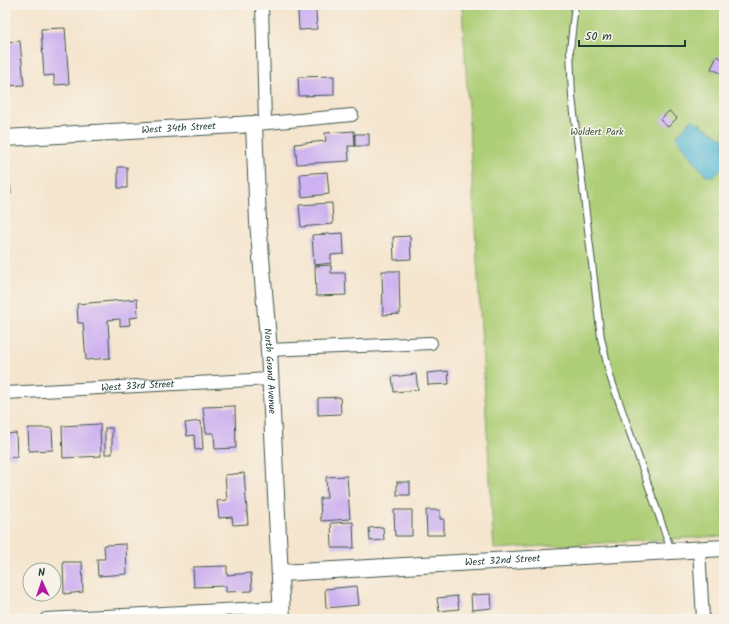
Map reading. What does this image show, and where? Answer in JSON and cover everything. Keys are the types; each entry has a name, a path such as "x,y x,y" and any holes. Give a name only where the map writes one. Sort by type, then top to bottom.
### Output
{"street":[{"name":"North Grand Avenue","path":"262,5 258,222 269,350 282,613"},
{"name":"West 34th Street","path":"5,138 259,124 352,115"},
{"path":"269,350 431,343"},
{"name":"West 33rd Street","path":"5,394 270,379"},
{"name":"West 32nd Street","path":"280,573 724,548"},
{"path":"699,549 703,619"},
{"path":"46,619 282,613"}],"lane":[{"path":"575,5 570,50 572,97 601,338 610,376 671,550"}],"green space":[{"name":"Woldert Park","path":"462,5 724,5 724,536 494,549"}],"water":[{"path":"692,119 724,139 724,166 715,176 706,176 676,137"}],"building":[{"path":"298,10 316,10 317,29 299,30"},
{"path":"65,28 69,84 54,85 54,75 44,76 41,29"},
{"path":"20,41 24,85 5,86 5,42"},
{"path":"717,56 724,60 724,74 711,69"},
{"path":"334,76 334,95 299,96 298,77"},
{"path":"669,111 677,118 668,127 660,120"},
{"path":"354,131 355,146 348,146 349,161 297,164 295,144 326,141 325,133"},
{"path":"355,134 369,134 369,146 355,146"},
{"path":"118,167 127,167 127,188 118,188"},
{"path":"327,172 329,194 302,197 300,174"},
{"path":"5,184 10,184 11,194 5,194"},
{"path":"332,203 333,224 301,227 299,205"},
{"path":"343,233 344,254 331,255 331,263 314,265 312,235"},
{"path":"410,236 411,259 394,260 393,237"},
{"path":"331,265 331,273 345,273 346,295 316,296 315,266"},
{"path":"382,271 399,271 400,314 383,315"},
{"path":"137,299 138,317 129,318 130,325 120,326 120,319 108,320 110,358 86,360 83,323 78,323 77,304"},
{"path":"448,371 449,384 428,385 427,373"},
{"path":"416,374 418,390 394,392 392,377"},
{"path":"340,397 341,414 318,415 318,398"},
{"path":"235,406 236,448 215,449 214,433 206,433 203,407"},
{"path":"201,421 203,449 195,450 194,435 187,436 185,423"},
{"path":"100,424 101,456 63,458 62,426"},
{"path":"28,428 52,428 53,450 29,451"},
{"path":"105,428 112,428 112,454 105,454"},
{"path":"16,433 17,457 5,458 5,434"},
{"path":"244,473 248,524 233,525 232,517 219,518 217,501 227,500 225,475"},
{"path":"347,476 350,519 321,521 320,498 327,498 326,477"},
{"path":"397,482 410,482 410,495 397,495"},
{"path":"394,510 412,510 412,536 395,536"},
{"path":"426,510 440,510 440,519 444,519 444,535 427,535"},
{"path":"353,522 354,548 332,548 331,523"},
{"path":"383,527 384,540 370,541 369,528"},
{"path":"126,544 127,574 98,576 97,559 105,559 104,545"},
{"path":"63,562 82,562 83,592 64,594"},
{"path":"227,566 227,575 251,573 252,591 226,592 226,586 194,587 193,567"},
{"path":"357,586 359,605 326,608 325,589"},
{"path":"491,594 492,608 472,610 471,595"},
{"path":"457,596 459,609 439,611 437,598"}]}
